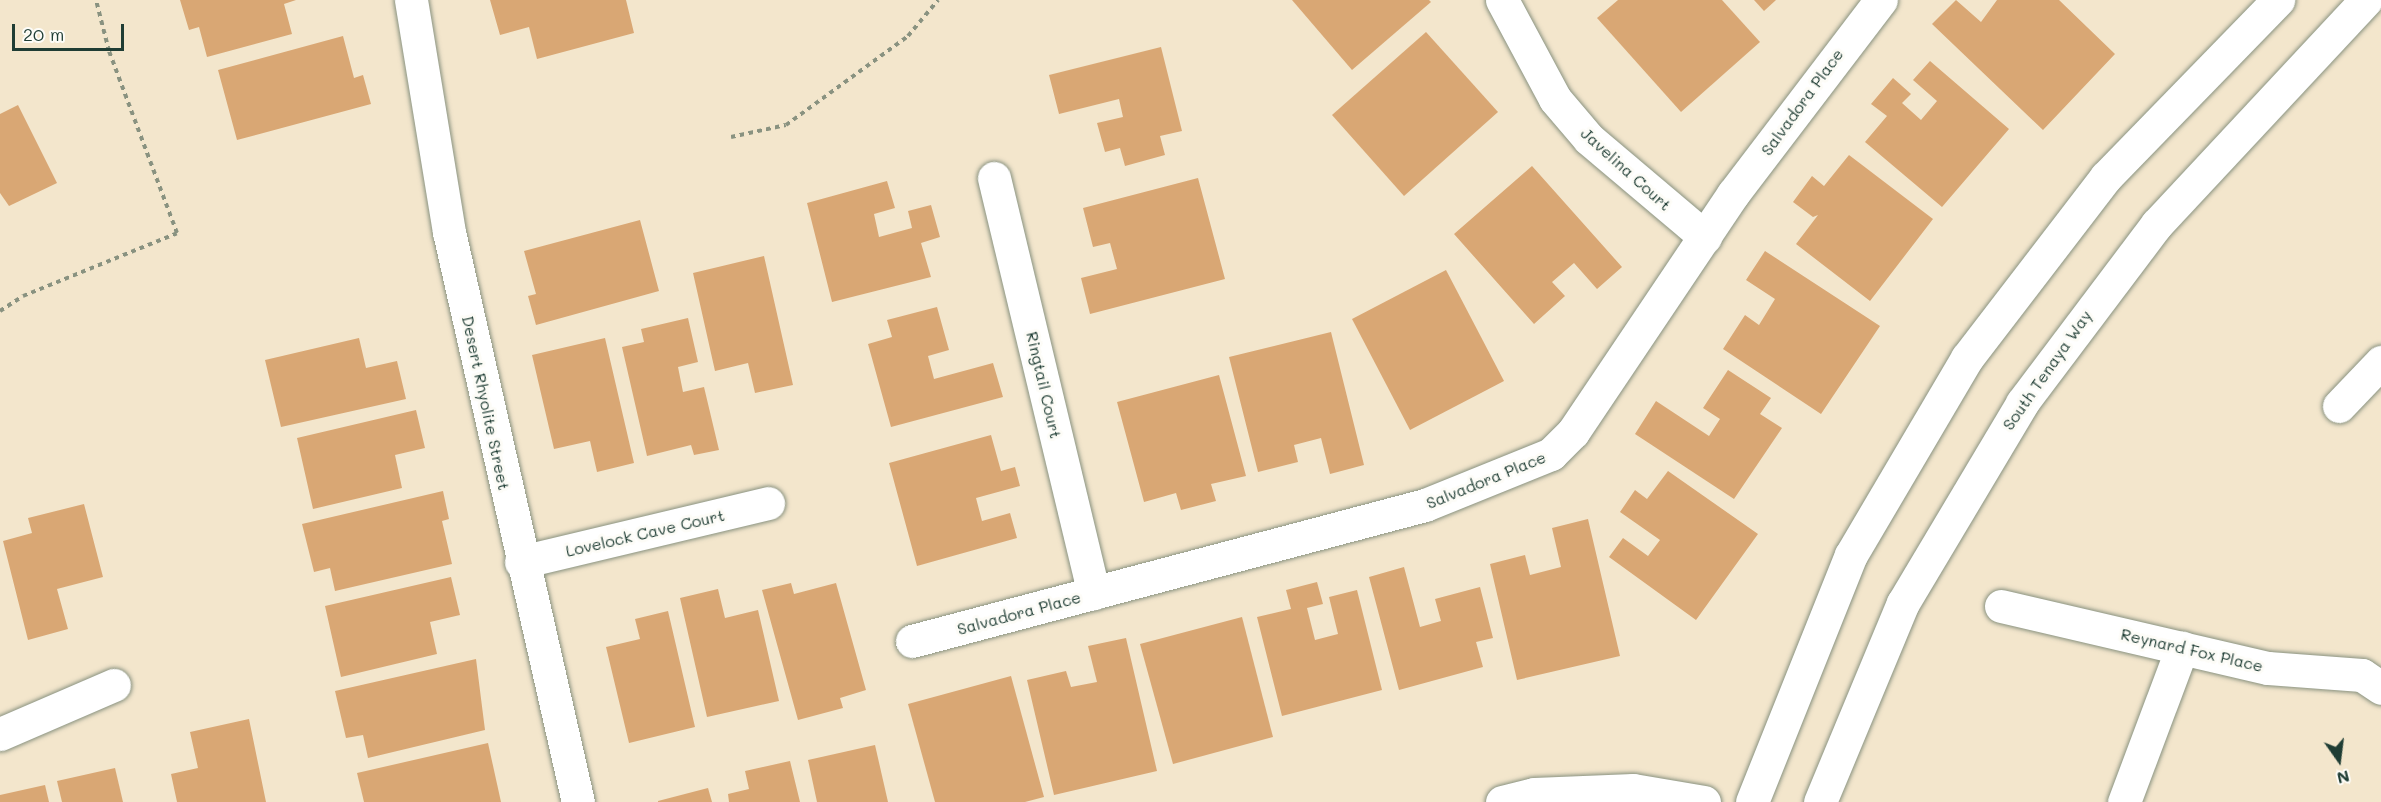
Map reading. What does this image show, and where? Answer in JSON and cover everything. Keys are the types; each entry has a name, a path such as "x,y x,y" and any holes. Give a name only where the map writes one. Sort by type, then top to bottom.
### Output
{"street":[{"name":"Desert Rhyolite Street","path":"411,0 449,232 521,562 578,802"},
{"name":"Javelina Court","path":"1502,0 1556,99 1589,139 1705,237"},
{"name":"Salvadora Place","path":"912,641 1425,505 1551,454 1573,432 1705,237 1881,0"},
{"path":"1752,802 1851,555 1968,358 2106,177 2278,0"},
{"name":"South Tenaya Way","path":"1820,802 1903,603 2022,403 2157,224 2366,0"},
{"name":"Ringtail Court","path":"994,178 1094,593"},
{"path":"2339,406 2381,362"},
{"name":"Lovelock Cave Court","path":"521,562 768,503"},
{"name":"Reynard Fox Place","path":"2001,606 2310,675 2362,675 2381,688"},
{"path":"2124,802 2182,648"},
{"path":"0,734 114,685"},
{"path":"1502,802 1534,794 1633,790 1704,802"}],"path":[{"path":"0,311 23,296 177,233 110,51 96,0"},
{"path":"731,137 786,125 908,36 938,0"}],"building":[{"path":"180,0 296,0 284,4 292,34 207,57 199,27 189,30"},
{"path":"490,0 626,0 634,33 537,59 529,27 500,35"},
{"path":"1292,0 1429,0 1431,2 1352,70"},
{"path":"1618,0 1722,0 1760,42 1681,112 1597,18"},
{"path":"1754,0 1776,0 1764,11"},
{"path":"1956,0 1981,22 1997,0 2059,0 2115,54 2043,130 1932,24"},
{"path":"1426,32 1498,112 1404,196 1332,115"},
{"path":"343,36 354,78 363,75 371,104 237,140 218,70"},
{"path":"1161,47 1182,131 1160,136 1165,155 1125,166 1120,148 1105,152 1097,123 1123,117 1119,99 1059,114 1049,75"},
{"path":"1930,61 2009,129 1942,207 1865,142 1887,116 1871,104 1893,78 1911,94 1902,103 1921,120 1937,101 1913,80"},
{"path":"18,105 57,183 9,206 0,193 0,114"},
{"path":"1849,155 1933,219 1870,301 1796,244 1818,215 1813,217 1793,202 1812,176 1824,186"},
{"path":"1532,166 1622,267 1597,289 1574,263 1552,282 1565,296 1534,324 1454,234"},
{"path":"1198,178 1225,279 1090,314 1081,278 1117,269 1110,243 1093,247 1083,208"},
{"path":"887,181 895,208 874,214 879,237 912,228 908,211 931,205 940,237 921,243 931,277 832,302 807,203"},
{"path":"640,220 659,291 536,325 528,296 536,294 524,251"},
{"path":"1765,251 1880,326 1821,414 1723,349 1745,315 1759,325 1775,299 1746,280"},
{"path":"764,256 793,385 755,393 748,363 715,371 693,273"},
{"path":"1446,270 1504,381 1410,430 1352,319"},
{"path":"937,307 949,350 928,356 934,379 993,363 1003,397 891,427 868,344 892,337 887,320"},
{"path":"688,318 698,362 678,367 683,392 704,387 719,450 694,455 691,445 647,456 622,347 644,342 641,329"},
{"path":"1331,332 1364,465 1330,474 1321,438 1294,445 1298,462 1258,472 1229,357"},
{"path":"359,338 366,368 397,361 406,399 281,427 265,360"},
{"path":"605,338 634,463 597,472 590,441 554,449 532,355"},
{"path":"1728,370 1771,398 1760,414 1782,428 1734,499 1635,434 1656,401 1709,436 1720,419 1703,408"},
{"path":"1219,375 1246,476 1211,484 1216,501 1181,510 1176,493 1144,502 1117,402"},
{"path":"416,410 425,448 395,455 402,488 313,509 297,438"},
{"path":"991,435 1001,471 1015,467 1020,486 976,498 982,521 1010,513 1017,538 917,566 889,463"},
{"path":"1668,471 1758,534 1696,620 1609,557 1623,538 1648,556 1660,540 1620,512 1635,490 1647,499"},
{"path":"443,491 449,519 442,521 452,564 335,591 330,568 314,572 302,524"},
{"path":"84,504 103,577 57,589 68,629 28,640 3,541 32,533 28,518"},
{"path":"1588,519 1620,656 1517,680 1490,564 1525,555 1530,575 1561,567 1552,528"},
{"path":"1404,567 1420,627 1441,621 1435,599 1480,587 1493,638 1476,642 1483,667 1399,690 1369,577"},
{"path":"451,577 460,615 430,622 437,654 341,677 325,606"},
{"path":"1317,582 1323,604 1307,608 1315,640 1338,634 1329,597 1357,590 1382,690 1282,716 1257,617 1291,609 1286,590"},
{"path":"791,583 794,594 836,583 866,690 840,698 843,708 798,720 762,590"},
{"path":"718,589 725,618 758,610 779,701 707,717 680,598"},
{"path":"668,611 695,727 629,743 606,647 640,639 635,619"},
{"path":"1242,617 1273,737 1173,764 1140,644"},
{"path":"1126,638 1157,771 1054,795 1027,680 1066,671 1071,687 1097,682 1088,646"},
{"path":"476,659 485,730 368,758 363,735 346,738 335,691"},
{"path":"1011,676 1044,797 1025,802 935,802 908,704"},
{"path":"249,719 266,802 177,802 171,774 198,768 190,732"},
{"path":"488,743 501,802 364,802 357,773"},
{"path":"875,745 888,802 817,802 808,760"},
{"path":"790,761 800,802 729,802 728,794 749,789 745,771"},
{"path":"115,768 123,802 62,802 57,781"},
{"path":"45,785 49,802 0,802 0,795"},
{"path":"708,788 712,802 658,802 658,801"}]}
